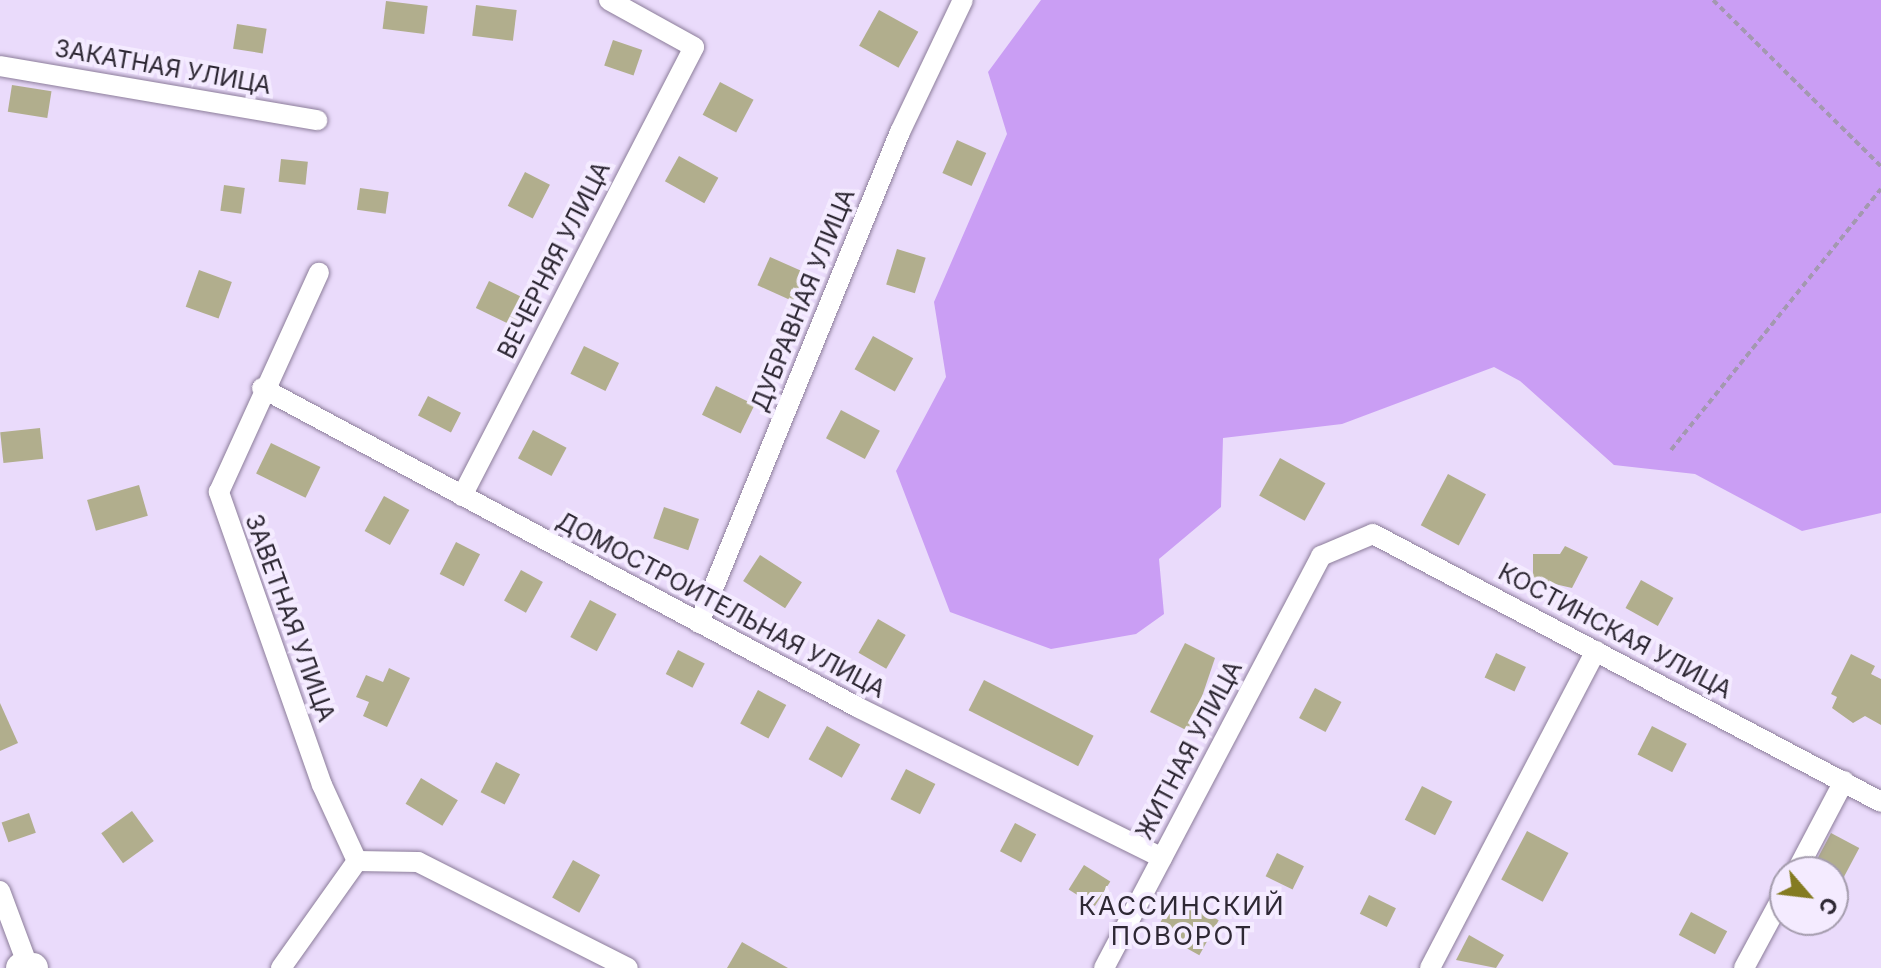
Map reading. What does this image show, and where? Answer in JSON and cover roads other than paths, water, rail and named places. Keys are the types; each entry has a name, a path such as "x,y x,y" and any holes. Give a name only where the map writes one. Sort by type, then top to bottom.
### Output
{"street":[{"name":"ВЕЧЕРНЯЯ УЛИЦА","path":"462,496 694,47 609,0"},
{"name":"ДУБРАВНАЯ УЛИЦА","path":"699,623 900,132 963,0"},
{"name":"ЗАКАТНАЯ УЛИЦА","path":"0,66 317,120"},
{"name":"ЗАВЕТНАЯ УЛИЦА","path":"319,273 262,388 219,492 322,785 357,861"},
{"name":"ДОМОСТРОИТЕЛЬНАЯ УЛИЦА","path":"262,388 699,623 1162,858"},
{"name":"КОСТИНСКАЯ УЛИЦА","path":"1321,556 1373,534 1881,802"},
{"name":"ЖИТНАЯ УЛИЦА","path":"1104,968 1321,556"},
{"path":"1430,968 1596,651"},
{"path":"1804,856 1844,781"},
{"path":"281,968 357,861 418,862 628,968"},
{"path":"0,891 27,967"},
{"path":"1744,968 1769,922"}],"district":[{"name":"КАССИНСКИЙ ПОВОРОТ","path":"1182,921"}]}
